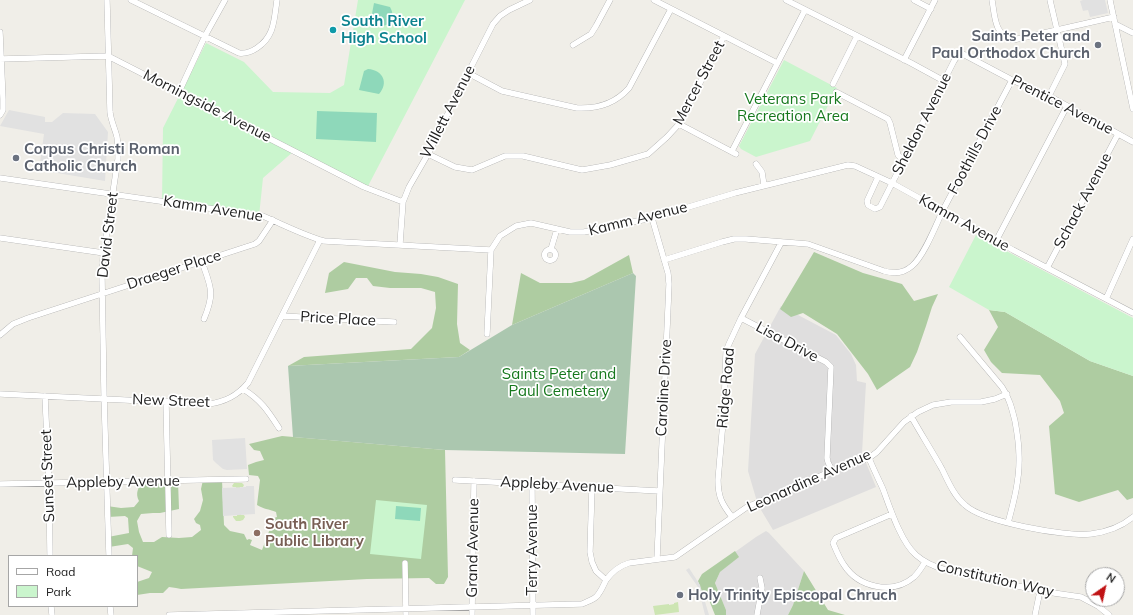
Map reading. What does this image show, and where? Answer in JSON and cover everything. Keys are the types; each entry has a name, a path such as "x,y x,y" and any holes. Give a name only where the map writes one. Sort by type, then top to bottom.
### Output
{"street":[{"name":"David Street","path":"107,0 110,112 118,149 118,159 102,276 109,555"},
{"path":"131,0 239,53 245,54 263,45 271,34 276,0"},
{"path":"179,92 205,36 225,0"},
{"name":"Willett Avenue","path":"400,244 403,202 409,187 428,154 494,24 500,16 509,10 530,0"},
{"path":"573,45 591,34 610,0"},
{"path":"654,0 777,63"},
{"path":"786,0 944,81"},
{"path":"914,0 931,9"},
{"path":"904,60 935,0"},
{"path":"992,0 998,30 1002,35 1013,40 1114,17"},
{"path":"1049,96 1065,64 1050,0"},
{"path":"1110,0 1133,109"},
{"path":"468,73 502,91 577,108 603,105 613,102 621,97 629,88 671,9"},
{"path":"679,124 734,152 777,63 805,10"},
{"path":"1116,24 1133,33"},
{"path":"0,32 3,104 3,110 0,115"},
{"name":"Mercer Street","path":"428,154 455,167 472,170 505,156 522,156 582,170 610,165 648,154 667,138 679,124 724,36"},
{"path":"833,84 857,36"},
{"name":"Sheldon Avenue","path":"878,177 867,200 868,205 875,209 880,207 958,55 961,53 969,57"},
{"name":"Morningside Avenue","path":"0,59 108,56 364,186 403,202"},
{"name":"Prentice Avenue","path":"969,57 1012,80 1049,96 1133,142"},
{"name":"Foothills Drive","path":"664,260 734,239 808,244 884,271 893,273 904,272 919,259 1012,80"},
{"path":"836,92 888,119 898,155 903,160"},
{"path":"996,241 1067,106"},
{"name":"Schack Avenue","path":"1047,268 1118,134"},
{"path":"756,164 762,172 764,184"},
{"name":"Kamm Avenue","path":"0,178 263,216 309,237 324,241 491,250 500,236 516,226 531,223 557,229 584,232 652,218 764,184 848,165 855,166 892,183 996,241 1133,313"},
{"name":"Caroline Drive","path":"652,218 669,284 657,559"},
{"name":"Draeger Place","path":"0,335 14,324 28,318 255,244 259,241 273,220"},
{"path":"551,249 557,229"},
{"path":"0,238 104,253"},
{"path":"1106,299 1133,239"},
{"name":"New Street","path":"0,394 208,404 229,399 243,389 251,378 320,240"},
{"name":"Ridge Road","path":"732,518 720,499 718,490 724,410 726,352 741,318 781,243"},
{"path":"487,334 491,250"},
{"path":"202,262 210,285 211,299 204,319"},
{"name":"Price Place","path":"282,316 394,322"},
{"name":"Lisa Drive","path":"741,318 826,362 831,367 827,458 832,472"},
{"path":"960,337 984,364 1007,394 1012,408 1019,455 1014,498 1008,523"},
{"path":"243,389 260,401 279,428"},
{"name":"Leonardine Avenue","path":"169,615 406,612 472,607 582,604 592,600 601,591 606,580 615,570 622,566 629,563 667,559 678,555 747,507 869,458 877,452 911,416 933,405 951,402 982,402 1007,394"},
{"name":"Sunset Street","path":"45,396 49,483 50,555"},
{"path":"166,401 169,535"},
{"path":"911,416 953,490 964,504 972,511 985,517 1057,533 1090,534 1113,530 1133,517"},
{"name":"Constitution Way","path":"869,458 907,546 925,562 946,570 1040,591 1081,597 1098,606 1108,615"},
{"name":"Appleby Avenue","path":"0,484 246,479"},
{"name":"Appleby Avenue","path":"455,480 659,490"},
{"name":"Grand Avenue","path":"472,615 474,481"},
{"name":"Terry Avenue","path":"532,484 533,615"},
{"path":"592,487 590,552 596,571 606,580"},
{"path":"892,514 836,538 833,543 844,566 853,576 864,583 889,587 904,584 910,580 915,576 925,562"},
{"path":"405,563 406,612"},
{"path":"757,615 762,588 760,578"},
{"path":"1035,615 1040,591"}],"shaded area":[{"path":"1105,0 1108,13 1090,17 1088,10 1083,11 1080,1"},
{"path":"9,110 45,117 45,122 52,122 63,113 95,114 108,132 105,181 39,170 44,134 0,126"},
{"path":"781,306 836,335 851,354 856,365 857,381 866,383 862,453 876,487 773,530 758,505 748,471 755,354"},
{"path":"245,438 247,469 223,469 213,460 212,440"},
{"path":"254,486 255,514 223,516 222,488"},
{"path":"766,531 804,571 793,605 788,615 726,615 726,610 715,583 720,572 738,557 735,552"},
{"path":"689,568 700,585 709,615 705,615 698,587 686,570"}],"green space":[{"path":"358,0 465,0 367,188 294,151 263,178 259,216 162,201 163,128 206,43 244,62 273,92 330,93 344,85"},
{"path":"374,3 390,7 392,17 388,24 379,26 371,19"},
{"name":"Veterans Park Recreation Area","path":"784,60 837,88 810,141 756,157 741,149 739,146"},
{"path":"368,69 381,74 383,78 384,86 379,94 359,90 364,71"},
{"path":"317,111 377,113 376,142 316,139"},
{"path":"976,235 1133,318 1133,376 1090,361 1005,312 989,310 949,287"},
{"path":"814,252 863,273 902,284 914,301 938,294 910,367 877,390 868,374 837,334 803,313 791,317 780,309"},
{"path":"629,255 633,273 512,325 521,273 540,283 571,283 584,280"},
{"path":"344,262 395,272 438,277 458,284 457,324 460,343 470,350 459,357 288,366 304,357 411,349 432,328 436,308 435,292 421,288 390,288 373,286 367,278 356,278 348,289 325,293 329,273"},
{"name":"Saints Peter and Paul Cemetery","path":"633,273 636,276 625,454 445,450 293,437 288,366 459,357 512,325"},
{"path":"989,310 1005,312 1090,361 1133,376 1133,498 1127,500 1118,490 1079,502 1055,494 1049,426 1064,413 1060,401 1040,375 1002,373 991,362 984,350 998,327"},
{"path":"282,436 445,450 448,577 444,584 436,584 429,578 367,579 181,589 169,587 163,593 138,595 138,582 149,578 152,572 138,566 138,555 132,555 133,548 128,544 109,547 108,537 129,533 128,518 125,516 108,517 107,506 121,508 134,507 139,501 137,495 143,481 178,481 179,509 160,513 141,514 137,521 139,532 143,542 154,542 162,537 192,537 201,530 200,525 196,523 194,519 200,511 203,500 201,489 203,480 222,480 224,525 230,531 244,534 247,540 252,540 250,545 262,550 274,518 277,517 276,512 257,505 260,480 258,476 249,475 248,465 264,460 260,451 254,450 249,444"},
{"path":"234,483 242,483 244,485 243,487 240,487 241,515 244,515 245,517 240,521 236,521 233,517 237,516 236,487 232,486"},
{"path":"376,500 427,505 421,559 370,554"},
{"path":"396,506 421,508 420,521 395,519"},
{"path":"735,551 739,557 720,572 715,583 726,610 726,615 715,615 709,600 705,601 698,581 702,574"},
{"path":"804,571 828,610 845,615 788,615 793,605"},
{"path":"678,602 679,612 655,615 653,606 669,605"}],"place":[{"name":"South River High School","path":"333,30"},
{"name":"Saints Peter and Paul Orthodox Church","path":"1098,45"},
{"name":"Corpus Christi Roman Catholic Church","path":"16,158"},
{"name":"South River Public Library","path":"257,533"},
{"name":"Holy Trinity Episcopal Chruch","path":"680,595"}]}
